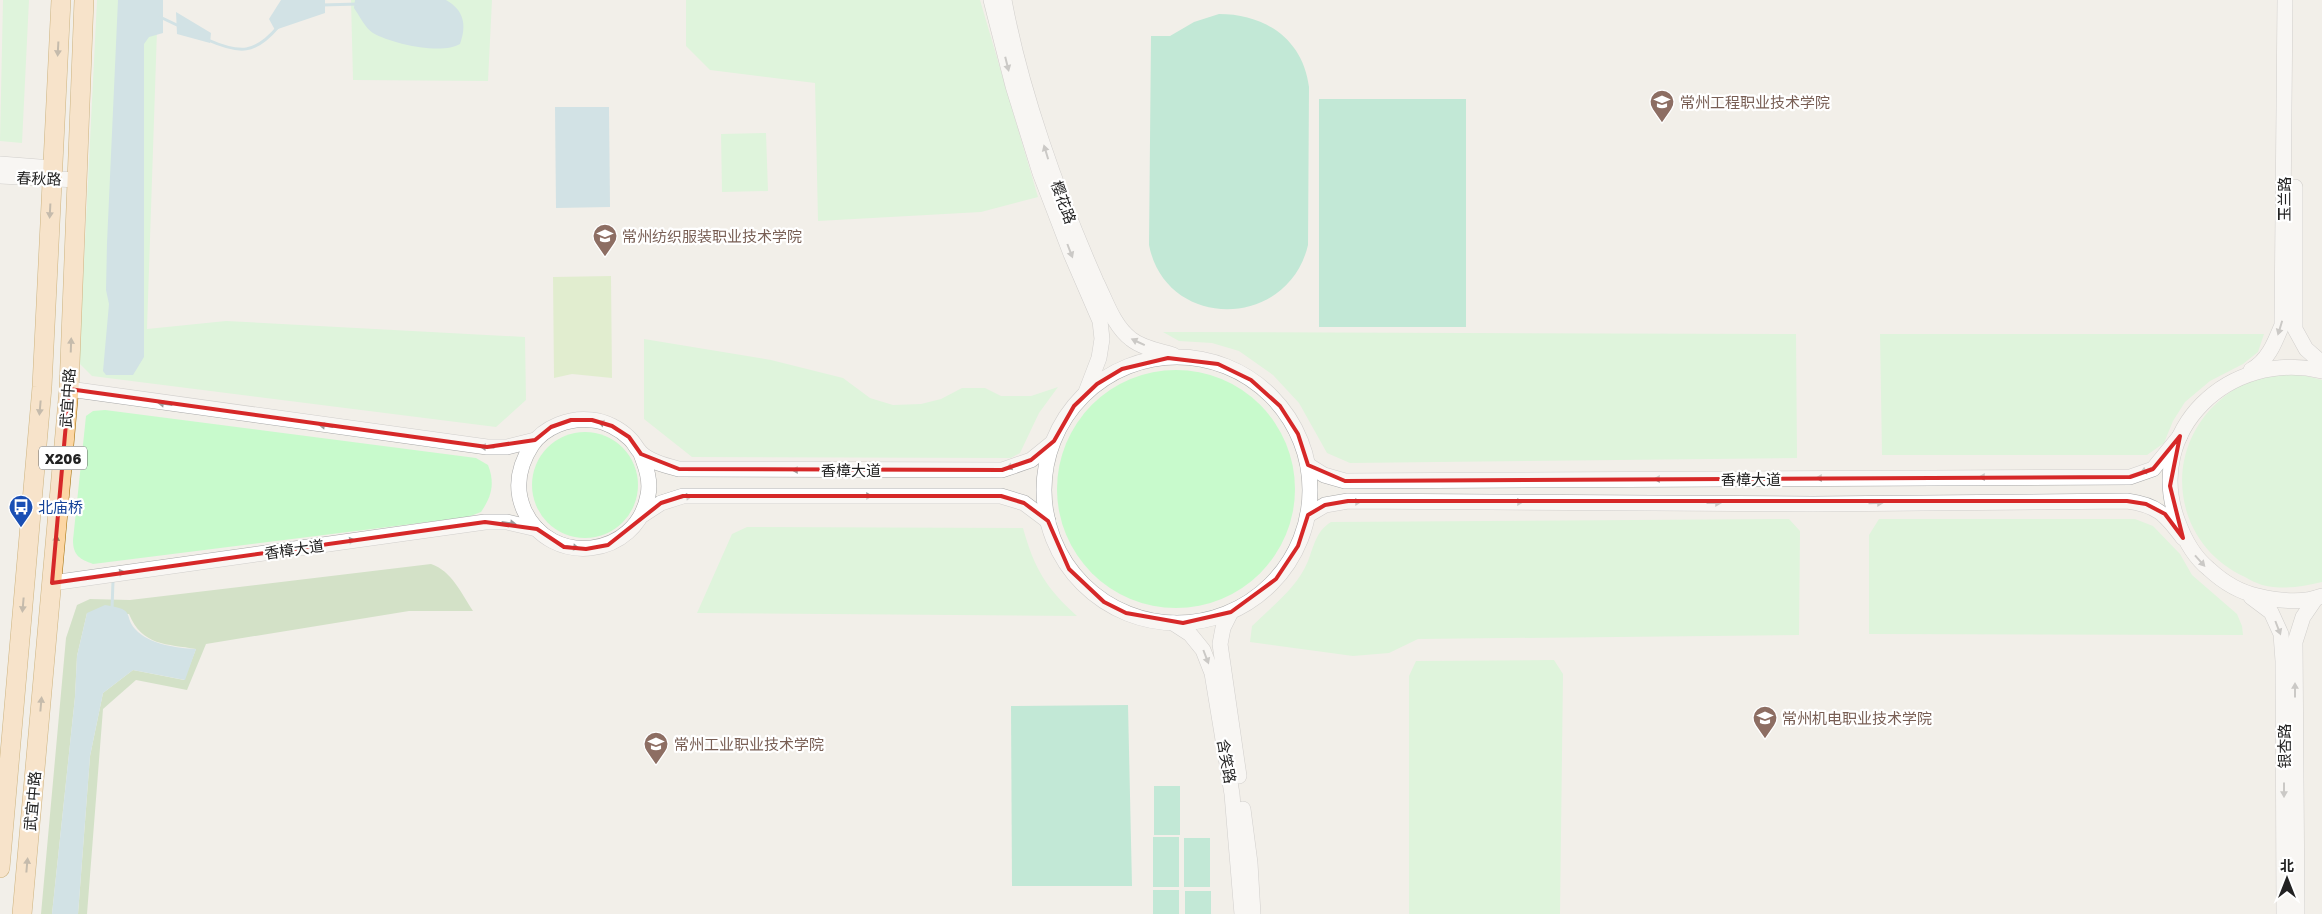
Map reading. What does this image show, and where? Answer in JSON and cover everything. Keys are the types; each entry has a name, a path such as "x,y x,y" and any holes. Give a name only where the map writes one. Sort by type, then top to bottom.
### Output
{"main road":[{"name":"武宜中路","path":"0,868 42,387 61,0"},
{"name":"武宜中路","path":"22,914 69,389 84,0"}],"street":[{"name":"樱花路","path":"991,0 1013,86 1040,173 1071,254 1100,321 1102,339 1099,358 1085,396"},
{"name":"樱花路","path":"1004,0 1025,83 1051,168 1077,239 1115,321 1131,340 1184,359"},
{"name":"玉兰路","path":"2236,378 2259,366 2274,346 2282,325 2285,0"},
{"name":"玉兰路","path":"2295,0 2295,329 2306,349 2322,362"},
{"name":"春秋路","path":"0,164 52,173 78,180"},
{"name":"春秋路","path":"0,176 52,173"},
{"path":"1168,358 1184,359 1218,364 1251,380 1268,393 1280,406 1298,434 1308,465 1310,492 1308,515 1298,546 1276,579 1258,596 1231,612 1200,621 1173,623 1161,622 1126,613 1104,602 1086,588 1070,569 1052,537 1048,521 1044,482 1048,457 1059,429 1074,406 1097,384 1122,370 1147,361 1168,358"},
{"path":"2319,597 2281,601 2246,594 2221,580 2199,561 2183,538 2173,511 2170,486 2172,462 2180,436 2194,412 2213,393 2236,378 2260,369 2286,366 2322,371"},
{"path":"69,389 488,448 507,448 535,440"},
{"path":"571,420 592,420 612,426 629,437 642,454 648,474 648,494 641,516 627,533 608,545 586,549 564,547 544,537 529,520 520,500 518,478 524,458 535,440 551,427 571,420"},
{"name":"香樟大道","path":"1308,465 1324,475 1345,481 2130,477 2153,469 2180,436"},
{"name":"香樟大道","path":"642,454 661,464 679,469 1002,470 1031,460 1054,441"},
{"name":"香樟大道","path":"641,516 661,502 684,496 1001,496 1024,503 1048,521"},
{"name":"香樟大道","path":"1308,515 1325,505 1348,501 1822,504 2127,501 2146,504 2165,514 2183,538"},
{"name":"香樟大道","path":"52,582 485,522 507,522 537,529"},
{"name":"银杏路","path":"2246,594 2271,612 2281,634 2284,661 2284,914"},
{"name":"银杏路","path":"2296,914 2295,642 2303,617 2319,597"},
{"name":"含笑路","path":"1231,612 1223,628 1220,644 1249,853 1253,914"},
{"name":"含笑路","path":"1173,623 1190,634 1203,650 1212,673 1232,794 1242,914"}],"highlighted area":[{"path":"1168,358 1218,364 1251,380 1280,406 1298,434 1308,465 1345,481 2130,477 2153,469 2180,436 2170,486 2183,538 2165,514 2146,504 2127,501 1348,501 1325,505 1308,515 1298,546 1276,579 1231,612 1183,623 1126,613 1104,602 1069,569 1048,521 1024,503 1001,496 683,496 661,503 608,545 586,549 564,547 537,529 485,522 52,583 69,389 487,447 535,440 551,427 571,420 592,420 612,426 629,437 641,454 679,469 1002,470 1031,460 1054,441 1074,406 1097,384 1122,369"}],"green space":[{"path":"3,0 29,0 22,143 0,141"},
{"path":"97,0 158,0 147,329 226,321 525,337 526,400 496,427 92,376 79,363"},
{"path":"351,0 492,0 488,81 353,80"},
{"path":"686,0 980,0 1038,197 981,212 818,221 815,83 710,70 686,46"},
{"path":"1219,14 1236,15 1252,19 1266,24 1279,32 1299,55 1309,87 1308,245 1296,273 1277,293 1253,305 1227,309 1202,305 1178,293 1160,273 1149,245 1151,36 1170,36 1194,22"},
{"path":"1319,99 1466,99 1466,327 1319,327"},
{"path":"766,133 768,191 722,192 721,134"},
{"path":"611,276 612,378 572,374 554,378 553,277"},
{"path":"1163,332 1796,334 1797,458 1350,463 1327,453 1299,403 1273,375 1239,351 1212,343 1179,341"},
{"path":"1880,334 2264,334 2258,352 2243,364 2210,381 2185,402 2173,421 2164,443 2147,455 1882,455"},
{"path":"644,339 771,360 843,378 870,398 893,405 921,404 941,399 962,388 985,388 1001,396 1031,396 1058,387 1039,413 1020,453 1011,458 692,457 644,419"},
{"path":"1176,370 1199,372 1221,379 1242,390 1260,405 1275,423 1286,444 1293,466 1295,489 1293,512 1286,534 1275,555 1260,573 1242,588 1221,599 1199,606 1176,608 1153,606 1131,599 1110,588 1092,573 1077,555 1066,534 1059,512 1057,489 1059,466 1066,444 1077,423 1092,405 1110,390 1131,379 1153,372"},
{"path":"2299,374 2322,380 2322,582 2292,587 2270,587 2251,580 2221,562 2203,543 2190,521 2183,496 2183,471 2188,446 2200,422 2219,401 2234,389 2252,380 2265,376"},
{"path":"105,410 476,458 488,465 492,484 490,495 481,512 468,517 93,564 78,556 74,550 73,540 86,416 93,411"},
{"path":"585,432 605,436 622,448 634,465 638,485 634,505 622,522 605,534 585,538 565,534 548,522 536,505 532,485 536,465 548,448 565,436"},
{"path":"1789,519 1800,531 1799,635 1418,639 1389,653 1353,656 1250,642 1252,626 1291,588 1303,571 1319,534 1331,522"},
{"path":"1879,519 2135,519 2153,526 2180,554 2192,575 2237,614 2242,626 2243,635 1869,634 1869,535"},
{"path":"747,527 1023,528 1032,555 1042,576 1057,596 1077,616 697,613 732,534"},
{"path":"431,564 450,577 473,611 409,611 206,644 187,690 136,680 103,709 87,914 78,914 90,756 103,693 133,670 184,680 196,649 156,642 148,638 134,624 129,614 87,613 77,656 75,697 52,914 41,914 66,638 77,605 90,599 130,600"},
{"path":"1554,660 1563,674 1560,914 1409,914 1409,676 1416,661"},
{"path":"1128,705 1132,886 1012,886 1011,706"},
{"path":"1154,786 1180,786 1180,835 1154,835"},
{"path":"1153,837 1179,837 1179,887 1153,887"},
{"path":"1184,838 1210,838 1210,887 1184,887"},
{"path":"1153,890 1179,890 1179,914 1153,914"},
{"path":"1185,891 1211,891 1211,914 1185,914"}],"water":[{"path":"118,0 163,0 163,33 149,37 144,44 144,357 133,375 106,375 103,371 109,304 106,290 107,243"},
{"path":"281,0 325,0 325,13 275,30 269,19"},
{"path":"355,0 446,0 457,8 462,19 463,31 460,44 441,48 417,47 381,37 370,31 365,25 354,8"},
{"path":"176,12 211,33 210,43 177,34"},
{"path":"555,107 609,107 610,207 556,208"},
{"path":"105,605 122,609 126,612 130,622 138,632 151,640 173,647 196,649 185,680 133,670 103,693 90,756 78,914 52,914 75,697 77,656 87,613"}],"waterway":[{"path":"322,5 358,4"},
{"path":"160,17 179,26"},
{"path":"208,40 229,48 246,49 262,42 278,27"},
{"path":"112,609 113,581"}],"place":[{"name":"常州工程职业技术学院","path":"1662,123"},
{"name":"常州纺织服装职业技术学院","path":"605,257"},
{"name":"北庙桥","path":"21,528"},
{"name":"常州机电职业技术学院","path":"1765,739"},
{"name":"常州工业职业技术学院","path":"656,765"}]}
